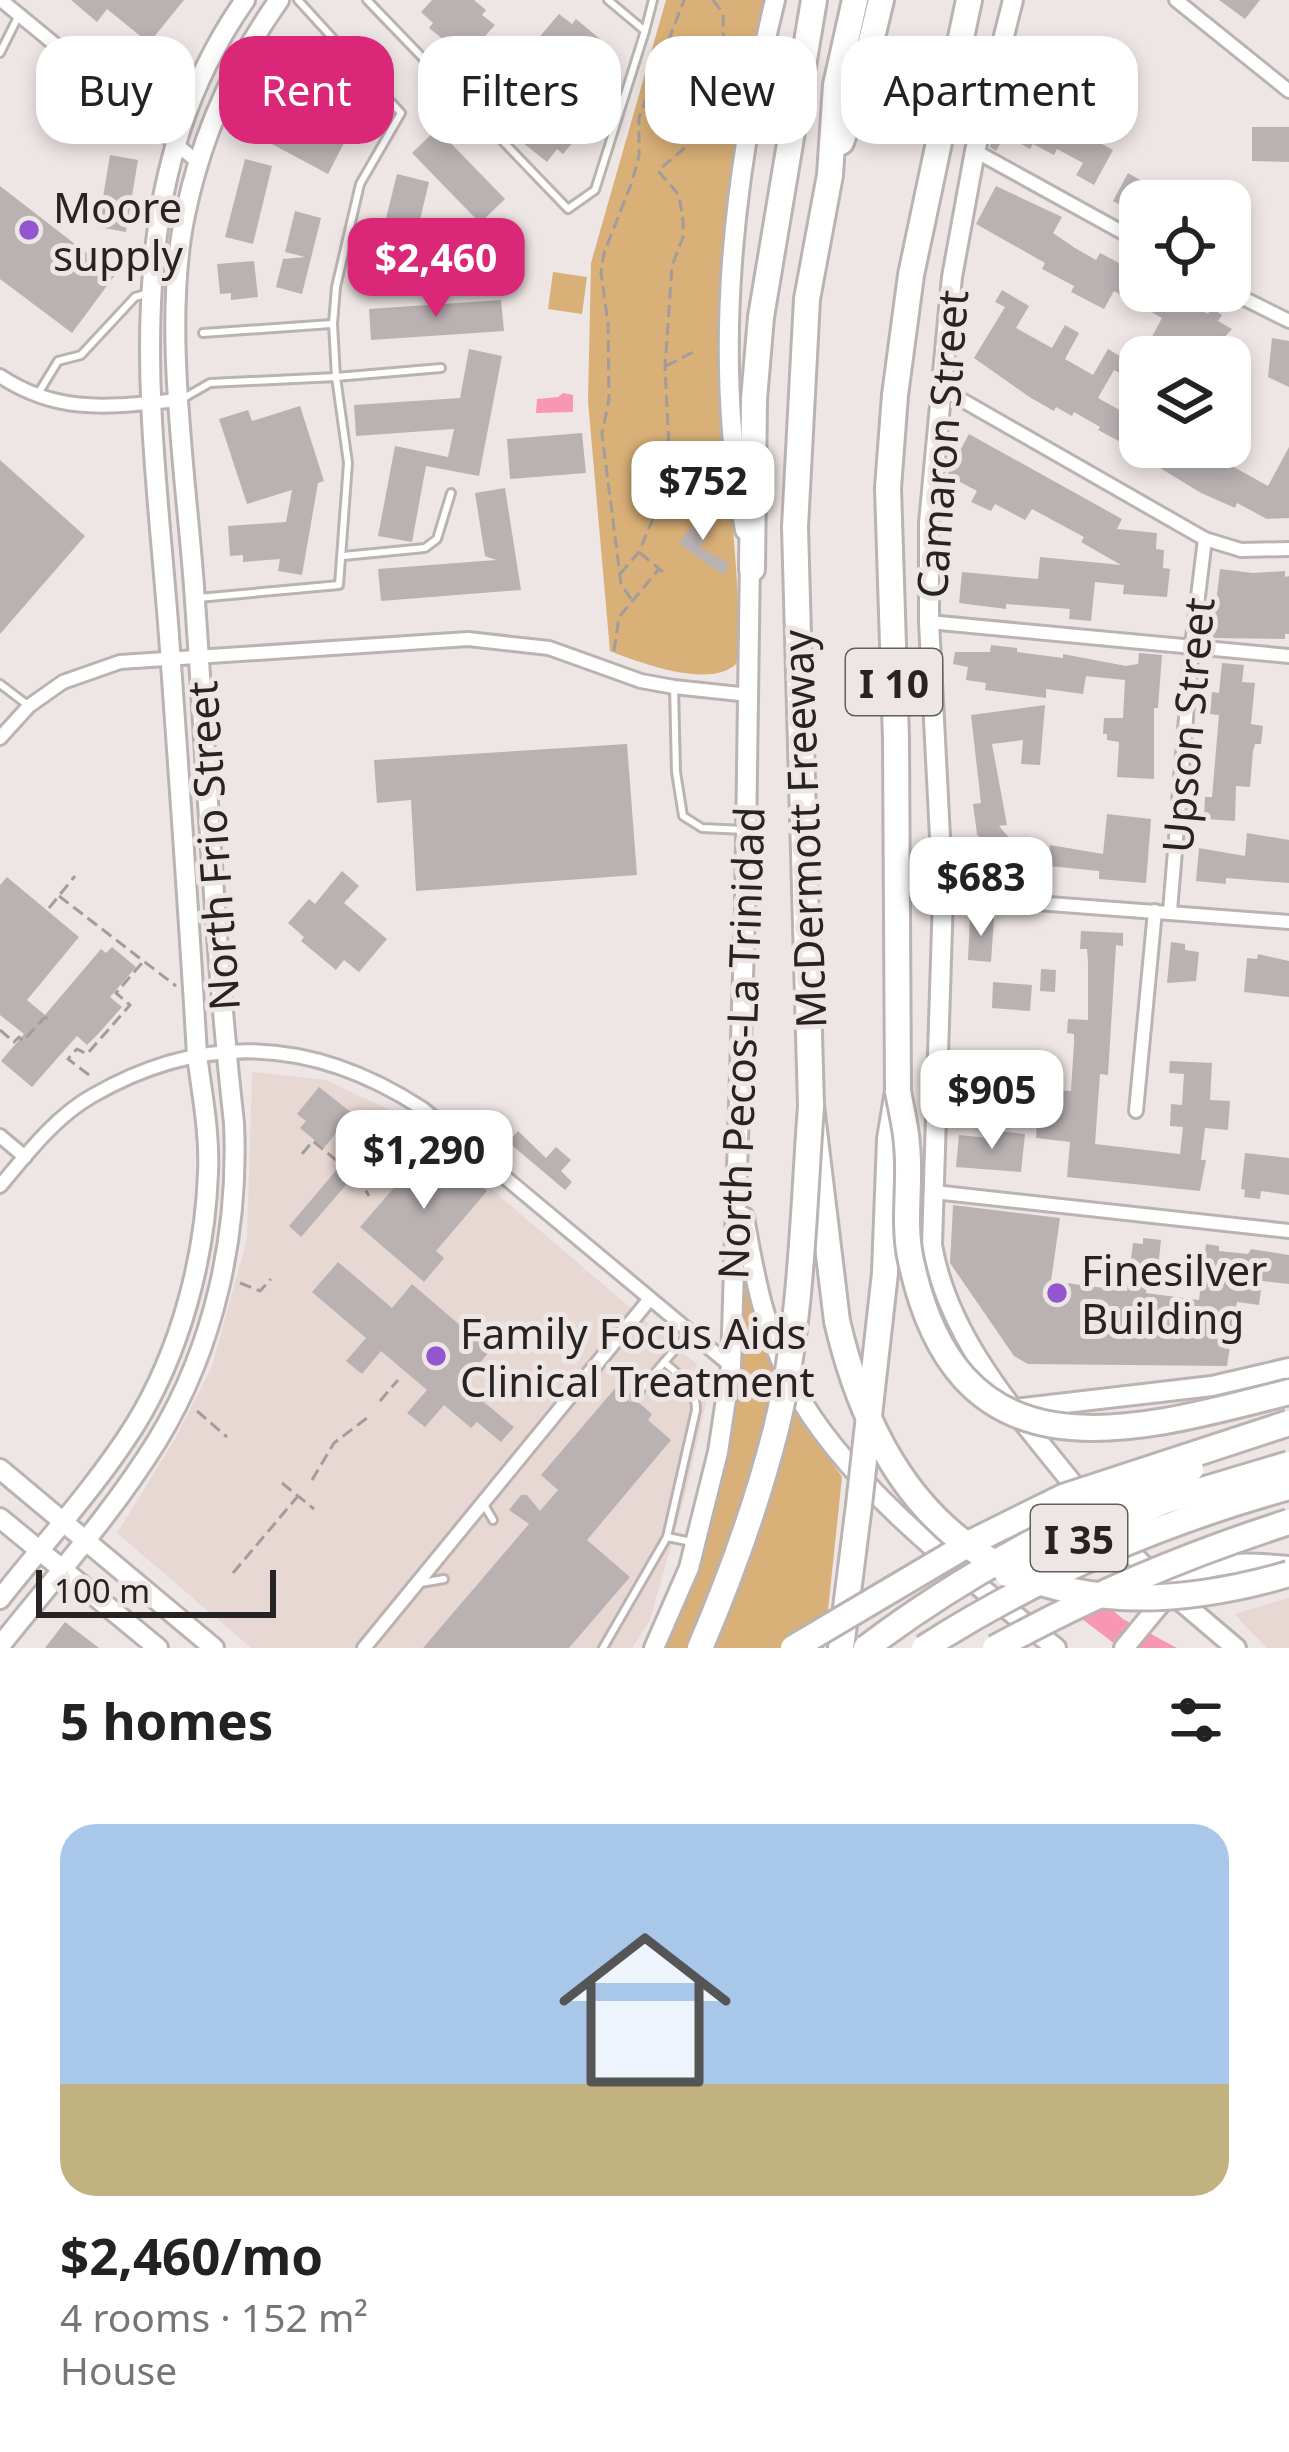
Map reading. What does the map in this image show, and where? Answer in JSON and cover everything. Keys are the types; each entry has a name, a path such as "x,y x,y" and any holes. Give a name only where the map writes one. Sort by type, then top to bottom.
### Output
{"highway":[{"path":"752,568 754,399 761,317 814,0"},
{"path":"836,86 837,0"},
{"name":"McDermott Freeway","path":"700,1648 756,1497 777,1425 796,1309 811,1106 796,606 797,441 807,299 830,175 836,86 855,0"},
{"path":"830,175 859,91 881,0"},
{"name":"McDermott Freeway","path":"898,1091 896,739 888,488 911,275 970,0"},
{"path":"898,1091 908,1146 908,1240 923,1308 951,1363 996,1406 1038,1422 1104,1430 1154,1425 1289,1392"},
{"name":"I 10","path":"841,1648 884,1273 890,1139 898,1091"},
{"path":"811,1106 830,1278 853,1385 896,1473 931,1516 980,1554 1073,1592 1107,1598 1186,1597 1289,1570"},
{"path":"793,1648 974,1541 1049,1503 1289,1423"},
{"name":"I 35","path":"866,1648 911,1614 1017,1549 1148,1486 1289,1433"},
{"name":"I 35","path":"885,1648 956,1602 1113,1522 1289,1464"},
{"name":"I 35","path":"924,1648 1009,1597 1115,1545 1289,1487"},
{"name":"I 35","path":"995,1648 1173,1560 1289,1522"}],"main road":[{"name":"North Frio Street","path":"0,1598 137,1422 185,1312 202,1239 208,1172 152,402 150,293 157,211 186,111 245,0"},
{"name":"North Frio Street","path":"0,1646 158,1439 177,1404 216,1303 229,1243 236,1172 180,400 177,277 184,217 212,121 240,61 279,0"},
{"name":"North Pecos-La Trinidad","path":"654,1648 676,1602 695,1543 718,1452 731,1366 752,568 734,475 728,307 741,170 775,0"},
{"name":"Camaron Street","path":"1013,0 974,151 952,277 929,523 929,622 943,896 932,1245 943,1292 960,1330 1014,1408 1165,1599 1236,1648"},
{"path":"738,1159 751,1260 765,1316 784,1368 808,1410 834,1447 916,1531 1056,1648"},
{"path":"1014,1408 1212,1386 1289,1368"},
{"path":"0,1469 214,1648"},
{"path":"0,1518 158,1648"},
{"path":"1124,1648 1189,1574 1213,1564 1289,1570"}],"street":[{"path":"2,0 199,163"},
{"path":"1176,0 1289,91"},
{"path":"974,151 1119,230"},
{"path":"1251,302 1289,321"},
{"path":"0,376 38,396 89,408 180,400"},
{"path":"940,388 1205,539 1240,550 1289,549"},
{"name":"Upson Street","path":"1136,1111 1205,539"},
{"path":"929,622 1289,656"},
{"path":"0,738 29,706 81,673 120,662 199,656 495,639 549,648 674,688 748,695"},
{"path":"943,896 1289,922"},
{"path":"0,1186 47,1132 91,1096 140,1073 225,1050 310,1058 388,1086 455,1134 731,1366"},
{"path":"0,1136 25,1156"},
{"path":"934,1192 1289,1231"},
{"path":"364,1648 650,1300"}],"lane":[{"path":"195,598 339,584 348,463 336,377 336,287 360,184 400,113 298,0"},
{"path":"367,0 568,209 595,190 653,0"},
{"path":"608,0 645,31"},
{"path":"0,53 19,14"},
{"path":"38,396 58,361 81,355 135,297 150,293"},
{"path":"203,333 333,324"},
{"path":"180,400 210,383 440,368"},
{"path":"343,556 425,548 437,539 451,493"},
{"path":"0,684 29,706"},
{"path":"674,688 676,772 683,816 702,828 747,830"},
{"path":"635,1396 690,1332"},
{"path":"603,1648 667,1537 696,1397 689,1384 664,1362"},
{"path":"483,1503 493,1520"},
{"path":"667,1537 695,1543"},
{"path":"421,1583 444,1579"}],"path":[{"path":"631,599 620,574 602,434 608,410 608,323 601,273 639,156 639,118 684,0"},
{"path":"620,574 638,552 670,466 665,367 672,266 683,237 683,221 680,195 658,171 688,144 724,82 723,13 713,0"},
{"path":"665,367 695,351"},
{"path":"614,651 619,616 661,570 638,552"},
{"path":"49,908 75,876"},
{"path":"59,896 169,985 183,988"},
{"path":"89,1075 68,1059 77,1049 87,1054 130,1005 116,993 142,963"},
{"path":"0,1030 14,1042 19,1037 23,1041 44,1018 50,1018"},
{"path":"342,1127 374,1154"},
{"path":"338,1162 365,1128"},
{"path":"302,1154 313,1142 358,1179 369,1196"},
{"path":"235,1277 253,1292 260,1292 271,1280"},
{"path":"380,1402 398,1380"},
{"path":"188,1408 227,1437"},
{"path":"312,1480 334,1443 367,1418"},
{"path":"282,1483 314,1509"},
{"path":"233,1573 298,1496"}],"shaded area":[{"path":"666,0 764,0 757,36 656,36"},
{"path":"645,74 645,144 737,144 720,335 739,654 736,664 724,671 674,671 610,651 588,401 591,263"},
{"path":"553,272 587,277 582,314 548,309"},
{"path":"573,395 573,412 536,413 537,399"},
{"path":"252,1072 326,1080 409,1119 712,1377 650,1620 632,1648 251,1648 117,1533 175,1439 212,1366 247,1239"},
{"path":"741,1266 766,1345 808,1427 842,1477 824,1648 660,1648 702,1558 715,1511 732,1414"},
{"path":"1009,1522 1123,1619 1177,1648 1120,1648 979,1540"},
{"path":"1289,1598 1289,1648 1267,1648 1234,1614"}],"building":[{"path":"71,0 184,0 155,36 140,36 107,9 97,22"},
{"path":"432,0 474,0 495,25 485,36 439,36 421,12"},
{"path":"1219,0 1260,0 1245,19"},
{"path":"559,14 572,24 576,19 596,36 540,36"},
{"path":"1252,127 1289,127 1289,162 1252,161"},
{"path":"272,144 343,144 328,174"},
{"path":"421,144 452,144 505,199 480,223 412,153"},
{"path":"524,144 571,144 563,154 557,149 547,162"},
{"path":"1033,144 1102,144 1113,150 1094,185 1076,175 1083,163 1057,149 1054,155"},
{"path":"110,155 138,160 126,232 98,227"},
{"path":"245,159 272,166 253,244 225,237"},
{"path":"397,174 429,182 402,295 369,287"},
{"name":"Moore supply","path":"0,186 115,275 72,333 0,279"},
{"path":"996,186 1062,217 1053,233 1096,260 1100,253 1119,263 1119,294 1114,291 1104,309 1071,292 1074,286 1042,269 1045,263 976,224"},
{"path":"295,211 321,218 302,294 276,287 283,259 305,257 285,252"},
{"path":"254,261 258,297 231,300 231,293 220,294 217,264"},
{"path":"1002,290 1029,306 1016,328 1052,348 1065,325 1079,333 1065,359 1093,375 1108,349 1119,355 1119,372 1114,370 1098,398 1119,410 1119,441 1074,412 1072,416 1056,407 1054,411 1031,398 974,358 1005,307 995,302"},
{"path":"501,300 504,331 371,340 369,309"},
{"path":"1151,312 1217,312 1222,315 1218,321 1232,329 1226,336 1152,336 1162,318"},
{"path":"1272,338 1289,341 1289,387 1268,377"},
{"path":"469,349 502,356 479,476 426,466 412,542 378,536 395,446 448,457 454,429 356,436 354,405 460,398"},
{"path":"300,406 324,481 318,483 302,575 278,571 280,559 243,562 243,555 230,556 228,526 286,522 292,490 247,504 219,419 248,410 252,421"},
{"path":"582,433 586,473 510,479 507,439"},
{"path":"969,434 1122,519 1117,529 1157,533 1156,549 1164,550 1163,568 1170,569 1167,597 1123,594 1124,585 1095,582 1091,621 1069,619 1070,609 959,603 962,572 1038,579 1040,557 1121,565 1081,542 1084,537 1032,509 1025,520 995,504 991,511 971,502 977,491 947,475"},
{"path":"1289,447 1289,518 1267,519 1237,503 1235,508 1160,468 1236,468 1268,486"},
{"path":"0,460 85,536 0,634"},
{"path":"505,488 521,590 381,601 378,569 496,560 485,556 475,493"},
{"path":"703,513 715,523 700,548 729,563 723,575 678,543"},
{"path":"1220,569 1285,571 1285,577 1289,576 1289,634 1285,639 1212,638"},
{"path":"991,645 1126,666 1138,664 1139,653 1162,655 1158,708 1154,708 1154,779 1117,777 1119,742 1103,734 1104,718 1123,718 1125,680 1086,676 1083,694 1046,689 1046,698 985,690 986,683 966,680 968,667 953,664 955,652 990,652"},
{"path":"1222,663 1244,665 1242,682 1255,683 1251,724 1263,726 1261,744 1255,744 1253,751 1250,787 1236,786 1235,821 1204,819 1205,797 1212,797 1219,715 1210,714 1212,692 1219,693"},
{"path":"1045,705 1040,765 1021,764 1023,740 992,744 1007,825 999,826 1012,850 1030,849 1006,871 977,834 973,804 981,803 971,715"},
{"path":"627,744 637,875 416,891 411,800 377,803 374,760"},
{"path":"1107,814 1151,819 1146,883 1099,879 1099,871 1049,866 1050,845 1103,854"},
{"path":"1247,833 1289,840 1289,883 1226,878 1226,884 1196,881 1199,848 1245,856"},
{"path":"342,871 359,886 344,903 387,939 359,972 344,960 336,970 301,941 304,937 288,923 309,899 315,904"},
{"path":"7,877 79,937 27,1000 45,1015 101,949 106,953 112,947 136,967 110,997 122,1007 87,1045 77,1036 32,1087 1,1061 24,1034 0,1015 0,885"},
{"path":"970,916 994,918 991,962 968,960"},
{"path":"1081,931 1123,933 1123,946 1116,945 1108,1075 1100,1074 1095,1144 1180,1154 1183,1127 1170,1126 1171,1104 1182,1105 1184,1074 1169,1073 1170,1061 1212,1063 1210,1100 1230,1101 1228,1130 1205,1128 1200,1191 1067,1177 1070,1142 1036,1138 1039,1089 1071,1091 1074,1034 1067,1033 1068,1019 1088,1020 1087,949 1080,949"},
{"path":"1171,942 1199,952 1196,981 1167,983"},
{"path":"1258,954 1289,961 1289,997 1244,992 1247,958 1257,959"},
{"path":"1041,969 1056,970 1055,992 1040,991"},
{"path":"993,982 1032,985 1030,1011 992,1008"},
{"path":"974,1052 1005,1054 1004,1076 993,1076 989,1108 968,1106"},
{"path":"319,1087 352,1113 324,1148 300,1128 306,1121 297,1114"},
{"path":"518,1131 546,1158 556,1147 571,1160 561,1171 572,1182 565,1190 508,1142"},
{"path":"999,1131 1025,1134 1021,1172 956,1167 959,1135 998,1139"},
{"path":"432,1144 487,1191 436,1251 444,1258 424,1282 360,1227"},
{"path":"1245,1153 1289,1158 1289,1195 1261,1191 1260,1199 1244,1197"},
{"path":"339,1167 352,1178 301,1237 289,1226"},
{"name":"Finesilver Building","path":"953,1205 1060,1218 1051,1281 1127,1291 1133,1243 1143,1244 1143,1238 1161,1240 1158,1268 1148,1267 1146,1293 1199,1300 1206,1244 1219,1246 1219,1251 1248,1254 1251,1249 1289,1255 1289,1284 1262,1281 1259,1305 1237,1302 1227,1366 1028,1364 1014,1356 950,1263"},
{"name":"Family Focus Aids Clinical Treatment","path":"338,1262 392,1308 412,1284 490,1351 462,1384 514,1427 501,1442 477,1422 471,1428 444,1405 425,1427 407,1413 427,1390 381,1351 362,1374 346,1361 366,1338 312,1292"},
{"path":"618,1385 629,1401 652,1414 648,1420 671,1440 587,1540 630,1577 569,1648 423,1648 529,1524 509,1510 521,1495 527,1495 540,1511 558,1490 541,1475"},
{"path":"65,1622 99,1648 45,1648"}],"place":[{"name":"Moore supply","path":"29,230"},
{"name":"Finesilver Building","path":"1057,1293"},
{"name":"Family Focus Aids Clinical Treatment","path":"436,1356"}]}
